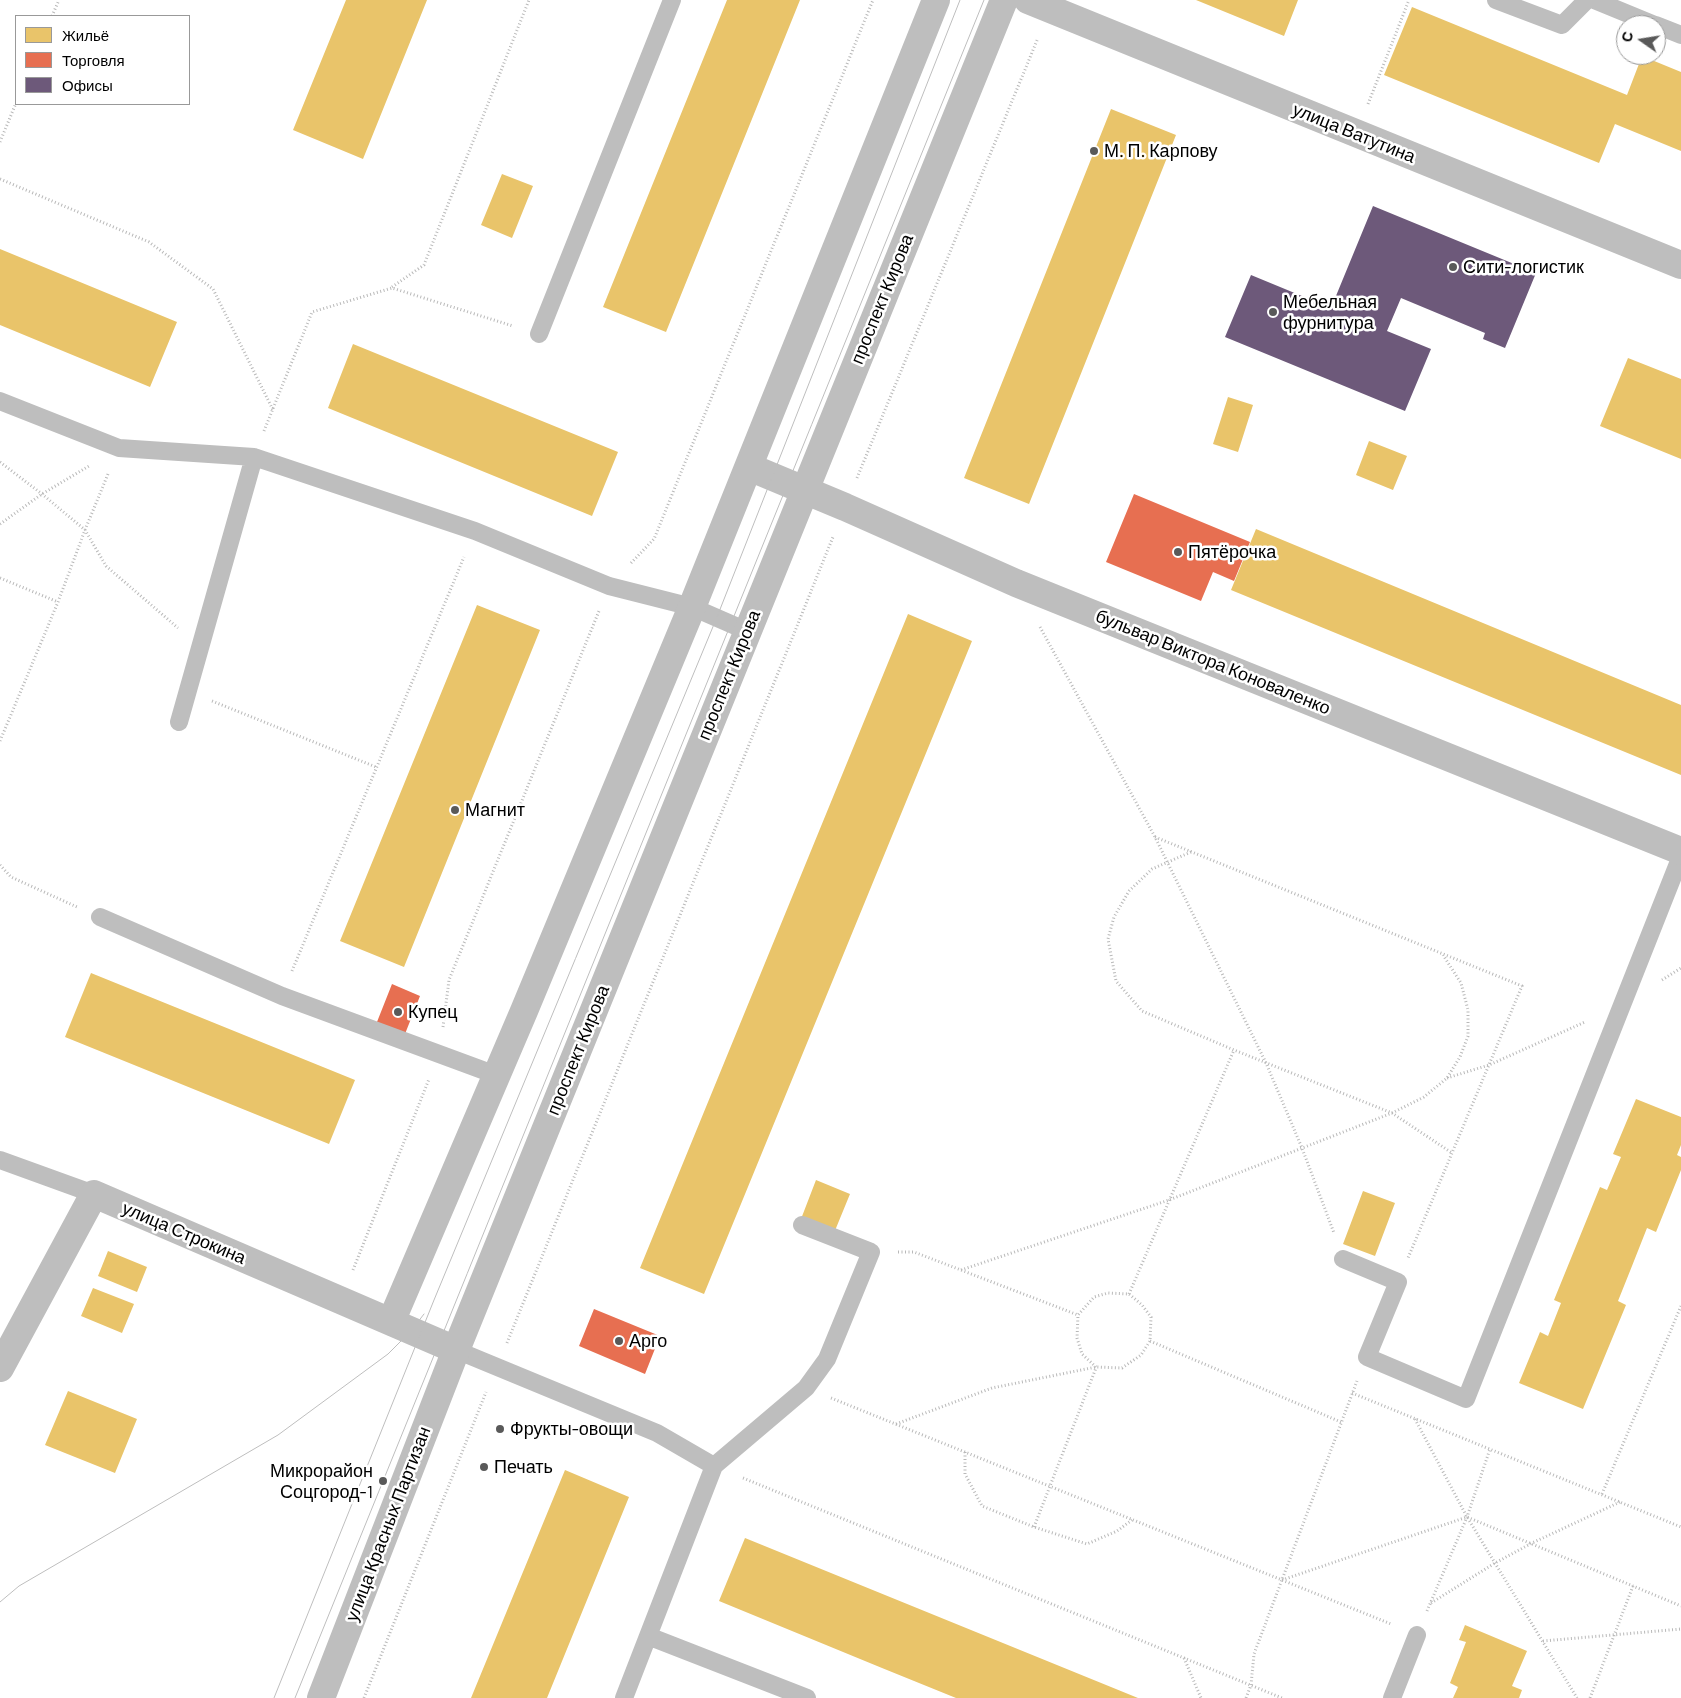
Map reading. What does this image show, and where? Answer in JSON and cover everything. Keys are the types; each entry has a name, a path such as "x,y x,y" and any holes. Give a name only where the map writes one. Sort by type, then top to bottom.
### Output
{"street":[{"path":"391,1322 692,607 936,0"},
{"name":"проспект Кирова","path":"456,1350 1004,0"},
{"name":"улица Ватутина","path":"1028,0 1681,265"},
{"name":"бульвар Виктора Коноваленко","path":"749,467 845,507 1016,583 1681,850"},
{"path":"0,1368 94,1194"},
{"name":"улица Строкина","path":"94,1194 456,1350"},
{"name":"улица Красных Партизан","path":"321,1698 456,1350"}],"lane":[{"path":"539,334 672,0"},
{"path":"1496,0 1562,26 1587,0"},
{"path":"1594,0 1631,15"},
{"path":"1666,29 1681,35"},
{"path":"0,401 119,448 254,457 475,531 610,586 692,607 747,630"},
{"path":"178,722 254,457"},
{"path":"1344,1259 1398,1282 1367,1357 1466,1399 1681,856"},
{"path":"100,917 282,996 496,1075"},
{"path":"0,1160 94,1194"},
{"path":"624,1698 714,1466 806,1388 827,1359 871,1252 802,1225"},
{"path":"456,1350 657,1434 714,1466"},
{"path":"1392,1698 1417,1635"},
{"path":"648,1636 807,1698"}],"path":[{"path":"52,15 59,0"},
{"path":"254,457 312,312 392,288 424,265 529,0"},
{"path":"340,1300 439,1053 450,980 610,586 654,539 873,0"},
{"path":"1356,134 1410,0"},
{"path":"364,1698 845,507 1040,34"},
{"path":"0,142 15,105"},
{"path":"0,179 149,242 213,290 273,410"},
{"path":"392,288 539,334"},
{"path":"0,524 42,494 119,448"},
{"path":"0,741 119,448"},
{"path":"0,462 85,530 106,566 200,646"},
{"path":"282,996 475,531"},
{"path":"0,578 58,602"},
{"path":"1040,627 1155,837 1266,1063 1302,1148 1344,1259"},
{"path":"187,691 376,767"},
{"path":"1155,837 1522,986 1398,1282"},
{"path":"1192,852 1152,869 1129,891 1114,917 1108,939 1116,981 1142,1010 1234,1050 1392,1113 1452,1153"},
{"path":"0,865 11,877 100,917"},
{"path":"961,1270 1169,1200 1392,1113 1424,1097 1446,1078 1460,1057 1468,1036 1468,1010 1461,983 1442,954"},
{"path":"1446,1078 1490,1065 1622,1006 1681,968"},
{"path":"1129,1294 1234,1050"},
{"path":"871,1252 914,1252 1078,1315"},
{"path":"896,1424 992,1388 1096,1367 1122,1368 1141,1355 1150,1342 1151,1318 1142,1305 1129,1294 1108,1292 1094,1297 1078,1315 1077,1338 1082,1354 1096,1367"},
{"path":"1602,1494 1681,1306"},
{"path":"1150,1342 1341,1422"},
{"path":"1246,1698 1251,1685 1254,1654 1367,1357"},
{"path":"1034,1527 1096,1367"},
{"path":"806,1388 1417,1635 1468,1517 1490,1449"},
{"path":"1352,1393 1681,1527"},
{"path":"1415,1418 1468,1517 1577,1698"},
{"path":"965,1452 964,1474 982,1506 1034,1527 1087,1544 1117,1531 1133,1520"},
{"path":"714,1466 1282,1698"},
{"path":"1431,1603 1495,1563 1532,1543 1620,1502"},
{"path":"1282,1580 1468,1517 1681,1606"},
{"path":"1590,1698 1633,1586"},
{"path":"1543,1642 1681,1629"},
{"path":"1184,1658 1201,1698"}],"building: Жильё":[{"path":"346,0 427,0 363,159 293,130"},
{"path":"727,0 800,0 666,332 603,307"},
{"path":"1196,0 1298,0 1284,36"},
{"path":"1412,7 1627,95 1639,65 1664,65 1681,72 1681,151 1615,124 1599,163 1384,75"},
{"path":"1111,109 1176,135 1029,504 964,478"},
{"path":"502,174 533,186 512,238 481,225"},
{"path":"0,249 177,322 150,387 0,325"},
{"path":"353,344 618,452 592,516 328,408"},
{"path":"1628,358 1681,379 1681,459 1600,426"},
{"path":"1228,397 1253,405 1238,452 1213,444"},
{"path":"1369,441 1407,456 1393,490 1356,475"},
{"path":"1256,529 1681,705 1681,775 1231,590"},
{"path":"477,605 540,630 404,967 340,941"},
{"path":"908,614 972,641 704,1294 640,1268"},
{"path":"91,973 355,1080 329,1144 65,1037"},
{"path":"1636,1099 1681,1117 1681,1145 1677,1155 1681,1157 1681,1170 1656,1232 1647,1228 1618,1301 1626,1305 1583,1409 1519,1383 1540,1332 1548,1336 1561,1303 1554,1300 1600,1187 1607,1190 1621,1157 1613,1154"},
{"path":"816,1180 850,1194 834,1233 801,1219"},
{"path":"1363,1191 1395,1203 1375,1256 1343,1244"},
{"path":"108,1251 147,1267 137,1292 98,1276"},
{"path":"93,1288 134,1304 122,1333 81,1316"},
{"path":"68,1391 137,1419 115,1473 45,1445"},
{"path":"565,1470 629,1497 547,1698 471,1698"},
{"path":"745,1538 1138,1698 956,1698 882,1668 719,1601"},
{"path":"1465,1625 1527,1651 1512,1686 1522,1690 1519,1698 1453,1698 1458,1687 1450,1683 1466,1642 1459,1640"}],"building: Торговля":[{"name":"Пятёрочка","path":"1134,494 1250,542 1234,581 1213,572 1201,601 1106,562"},
{"name":"Купец","path":"392,984 420,996 403,1039 375,1027"},
{"name":"Арго","path":"594,1309 660,1336 645,1374 579,1346"}],"building: Офисы":[{"path":"1373,206 1536,273 1505,348 1483,339 1485,333 1401,298 1387,331 1431,349 1405,411 1225,337 1251,275 1331,308"}],"tram line":[{"path":"274,1698 434,1300 717,617 960,0"},
{"path":"295,1698 984,0"},
{"path":"0,1602 19,1586 278,1435 388,1354 411,1331 424,1314"}],"place":[{"name":"М. П. Карпову","path":"1094,151"},
{"name":"Сити-логистик","path":"1453,267"},
{"name":"Мебельная фурнитура","path":"1273,312"},
{"name":"Пятёрочка","path":"1178,552"},
{"name":"Магнит","path":"455,810"},
{"name":"Купец","path":"398,1012"},
{"name":"Арго","path":"619,1341"},
{"name":"Фрукты-овощи","path":"500,1429"},
{"name":"Печать","path":"484,1467"},
{"name":"Микрорайон Соцгород-1","path":"383,1481"}]}
